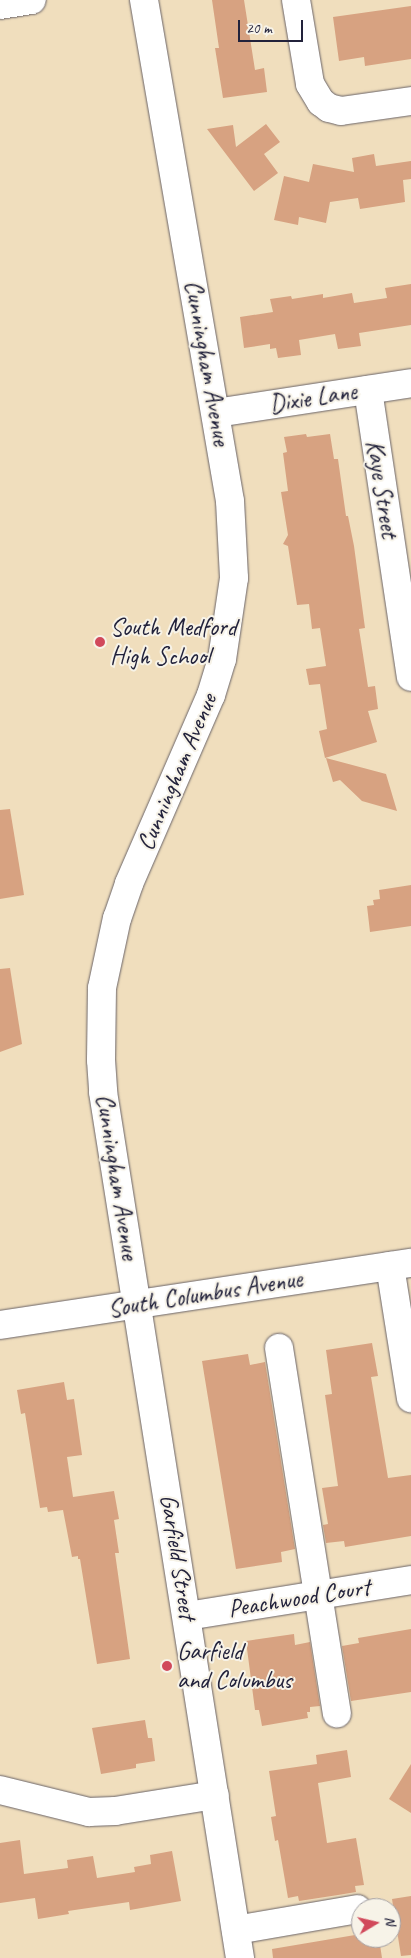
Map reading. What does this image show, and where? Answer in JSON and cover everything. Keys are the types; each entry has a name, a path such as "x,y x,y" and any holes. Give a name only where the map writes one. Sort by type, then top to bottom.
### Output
{"main road":[{"path":"0,5 32,0"},
{"name":"Cunningham Avenue","path":"137,1304 104,1092 100,1022 102,988 117,918 129,884 210,695 222,659 234,578 230,501 144,0"},
{"path":"296,0 310,84 314,94 329,108 341,111 355,110 411,101"},
{"name":"Dixie Lane","path":"216,413 411,383"},
{"name":"Kaye Street","path":"368,390 411,677"},
{"path":"400,1265 411,1398"},
{"name":"South Columbus Avenue","path":"0,1325 400,1265"},
{"name":"Garfield Street","path":"137,1304 240,1958"},
{"path":"279,1348 337,1713"},
{"name":"Peachwood Court","path":"187,1616 411,1580"},
{"path":"0,1790 89,1812 115,1811 215,1795"},
{"path":"236,1930 351,1910"}],"building":[{"path":"212,0 244,0 255,70 264,68 267,92 223,98 215,48 219,48"},
{"path":"411,6 411,59 365,66 364,57 339,61 333,17"},
{"path":"266,124 280,142 264,154 278,173 254,191 207,129 233,125 236,147"},
{"path":"374,154 376,166 411,161 411,179 403,180 405,202 360,209 358,198 330,202 326,223 299,217 298,225 274,220 284,176 309,182 313,164 354,172 352,158"},
{"path":"411,284 411,325 359,333 361,346 338,349 335,334 299,340 301,355 278,358 276,348 270,349 270,344 244,348 240,317 273,312 270,299 291,296 292,299 323,294 323,298 352,293 354,303 387,298 385,288"},
{"path":"306,434 307,437 330,434 334,459 338,459 346,516 348,516 354,546 365,628 359,629 368,687 375,686 378,709 368,711 377,742 325,758 319,731 327,729 320,684 309,685 306,669 326,666 320,628 312,629 309,604 297,605 288,546 283,544 288,535 281,492 288,491 283,453 287,452 284,437"},
{"path":"326,758 386,774 397,811 362,801 340,780 333,782"},
{"path":"10,809 24,895 0,899 0,810"},
{"path":"411,885 411,926 370,932 367,906 374,905 373,900 380,899 379,890"},
{"path":"10,968 22,1044 0,1052 0,969"},
{"path":"372,1343 378,1376 371,1377 388,1478 411,1475 411,1536 345,1547 344,1541 326,1543 323,1525 328,1524 322,1488 338,1486 325,1395 332,1394 326,1350"},
{"path":"248,1354 250,1365 265,1362 295,1549 281,1552 282,1562 236,1569 202,1361"},
{"path":"64,1382 67,1400 74,1399 82,1455 67,1457 73,1497 114,1491 119,1519 114,1520 119,1553 115,1553 130,1659 97,1664 80,1559 78,1559 78,1556 72,1557 63,1510 48,1512 47,1507 40,1508 25,1413 21,1414 17,1390"},
{"path":"411,1629 411,1692 351,1701 342,1646 359,1643 358,1638"},
{"path":"294,1634 295,1645 310,1642 320,1706 310,1707 310,1712 307,1712 308,1718 262,1726 259,1710 255,1710 246,1641"},
{"path":"145,1720 148,1738 152,1738 155,1761 136,1764 136,1768 101,1774 92,1728"},
{"path":"347,1750 351,1777 318,1783 327,1843 356,1838 364,1885 355,1886 356,1892 299,1901 298,1896 288,1898 278,1840 275,1841 271,1817 276,1816 269,1771 317,1764 316,1755"},
{"path":"411,1764 411,1813 389,1799"},
{"path":"20,1840 24,1874 68,1868 67,1860 93,1856 97,1878 135,1872 134,1867 151,1864 150,1855 172,1851 181,1901 130,1910 129,1902 68,1911 69,1914 38,1919 35,1898 0,1903 0,1843"},
{"path":"411,1896 411,1955 401,1956 401,1898 398,1898"},
{"path":"351,1936 351,1948 380,1948 382,1958 273,1958 272,1949"}],"place":[{"name":"South Medford High School","path":"100,642"},
{"name":"Garfield and Columbus","path":"167,1666"}]}
